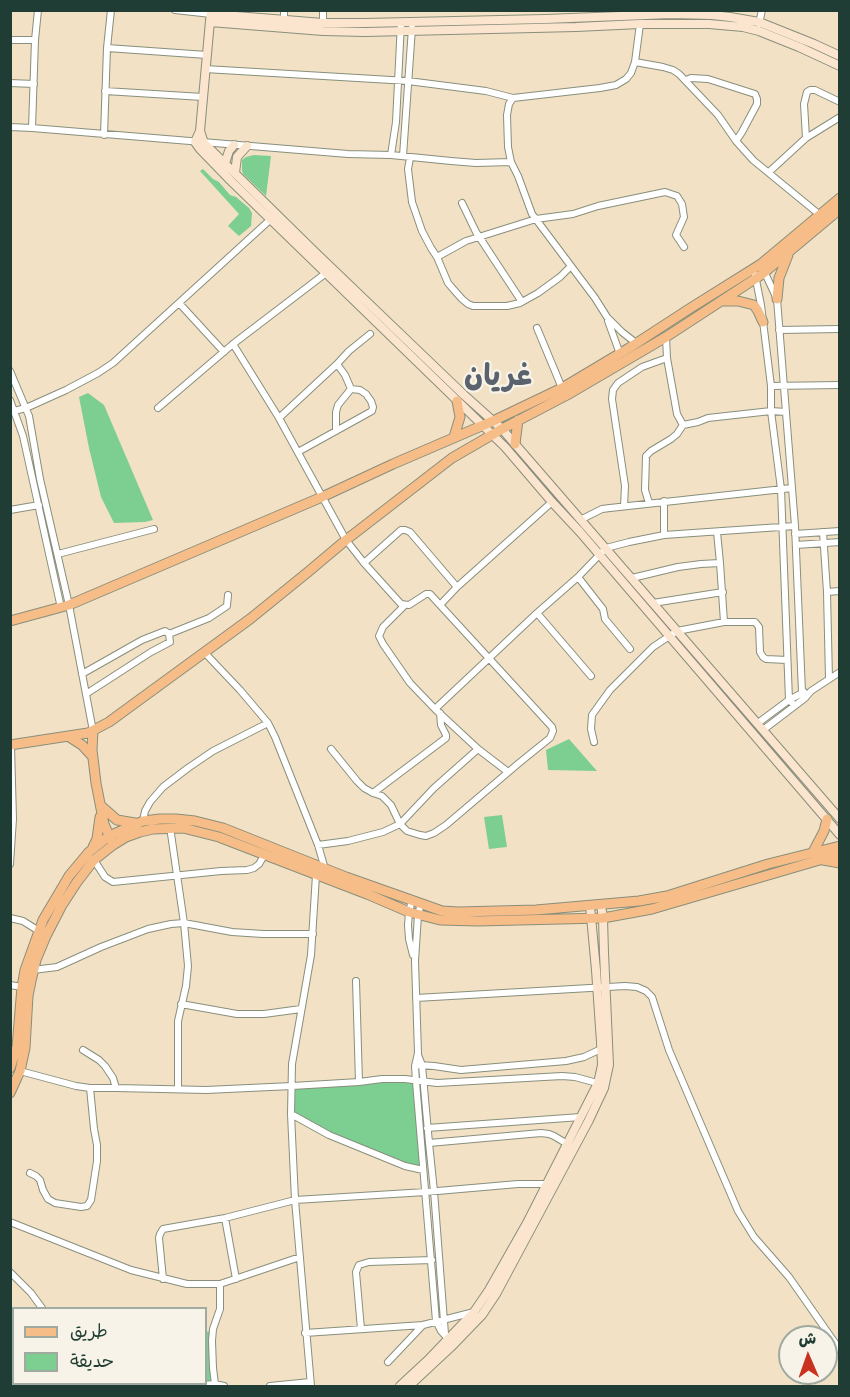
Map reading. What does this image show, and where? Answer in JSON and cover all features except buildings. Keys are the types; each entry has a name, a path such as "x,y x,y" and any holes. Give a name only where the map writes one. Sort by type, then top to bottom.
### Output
{"main road":[{"path":"576,23 688,14 730,17 806,41 840,56"},
{"path":"211,15 284,15 323,23 401,27"},
{"path":"211,15 323,31 576,23 758,26 840,66"},
{"path":"211,15 199,142 223,172 502,429 535,465 574,517 599,556 761,726 840,819"},
{"path":"199,142 235,172 326,273 521,464 552,502 574,517 606,548 653,603 673,634 840,835"},
{"path":"223,172 234,145"},
{"path":"235,172 237,157 247,146"},
{"path":"11,745 93,731 128,709 250,619 346,540 452,458 666,337 720,302 840,198"},
{"path":"10,621 65,606 493,421 562,388 689,309 789,252 840,209"},
{"path":"777,299 779,278 789,252"},
{"path":"720,302 738,301 753,305 763,322"},
{"path":"454,437 460,417 458,401"},
{"path":"515,444 518,420"},
{"path":"443,442 452,458"},
{"path":"93,731 96,783 104,824 114,839"},
{"path":"68,736 93,757"},
{"path":"101,807 117,820 140,822 176,819 223,828 326,869 442,911 458,912 536,910 639,901 712,886 815,856 840,846"},
{"path":"10,1093 15,1070 25,970 43,933 77,882 91,856 97,839 101,807"},
{"path":"815,856 827,819"},
{"path":"91,856 140,822"},
{"path":"114,839 170,827 196,830 265,854 413,913 440,921 603,918 651,909 712,886"},
{"path":"815,856 840,854"},
{"path":"815,856 840,863"},
{"path":"570,1146 581,1117 602,1084 602,905"},
{"path":"409,1386 448,1339 482,1315 496,1294 602,1084 609,1065 590,906"},
{"path":"15,1070 25,1048 28,996 43,933"},
{"path":"400,1386 474,1312 550,1185"}],"street":[{"path":"32,128 38,10"},
{"path":"104,135 107,48 111,10"},
{"path":"176,10 211,15"},
{"path":"323,10 323,23"},
{"path":"758,26 762,10"},
{"path":"205,69 398,80 486,91 513,98 600,88 627,80 635,62 640,24"},
{"path":"391,155 396,122 401,27"},
{"path":"412,27 408,81 406,157 408,176 412,201 422,231 448,283 468,304 473,306 507,306 522,302 546,288 571,266"},
{"path":"10,40 35,40"},
{"path":"107,48 207,55"},
{"path":"635,62 673,70 686,80 718,115 753,160 820,215"},
{"path":"686,80 708,79 755,94 757,104 736,141"},
{"path":"10,83 34,84"},
{"path":"806,138 804,104 807,92 815,90 840,102"},
{"path":"105,91 203,97"},
{"path":"513,98 507,115 508,147 511,162 532,214 607,317 636,344"},
{"path":"769,172 806,138 840,117"},
{"path":"10,127 476,163 511,162"},
{"path":"437,257 466,241 536,219 573,214 598,206 665,192 677,195 682,204 684,217 676,235 684,247"},
{"path":"462,203 480,237 522,302"},
{"path":"13,412 66,390 98,373 124,354 274,217"},
{"path":"759,270 777,299 795,526 803,695 795,706 761,726"},
{"path":"759,270 771,386 771,411 781,489 789,700 795,706"},
{"path":"158,408 233,344 326,273"},
{"path":"180,303 224,352"},
{"path":"607,317 620,354"},
{"path":"537,328 562,388"},
{"path":"779,330 840,329"},
{"path":"279,418 370,334"},
{"path":"666,337 667,358 677,414 683,425"},
{"path":"233,344 279,418 346,540 364,563 405,605"},
{"path":"624,506 625,486 612,399 613,390 618,383 642,367 667,358"},
{"path":"337,364 351,389"},
{"path":"10,371 28,416 58,554 65,606"},
{"path":"771,386 840,385"},
{"path":"298,452 372,411 371,401 366,394 360,390 351,389"},
{"path":"336,431 338,405 351,389"},
{"path":"10,400 23,436 38,505 82,674 93,731"},
{"path":"649,503 645,490 646,456 677,434 683,425 708,418 771,411 786,412"},
{"path":"574,517 624,506 792,489"},
{"path":"664,501 664,535"},
{"path":"440,605 552,502"},
{"path":"10,510 46,503"},
{"path":"437,711 606,548 664,535 795,526"},
{"path":"58,554 154,529"},
{"path":"364,563 405,530 410,532 457,587"},
{"path":"795,534 840,531"},
{"path":"717,532 724,622"},
{"path":"823,532 829,679"},
{"path":"796,545 840,542"},
{"path":"632,578 678,567 720,564"},
{"path":"578,577 603,609 605,619 630,649"},
{"path":"827,592 840,591"},
{"path":"653,603 723,592"},
{"path":"332,749 357,782 364,788 382,796 391,805 400,825 407,831 426,836 446,825 550,738 552,727 430,594 405,605 383,627 379,636 410,683 437,711 508,772"},
{"path":"82,674 142,640 165,631 170,633 209,618 227,606 228,595"},
{"path":"537,613 591,676"},
{"path":"594,742 591,729 592,715 610,690 638,660 673,634 724,622 755,622 759,627 760,652 763,657 787,660"},
{"path":"86,694 170,642 170,633"},
{"path":"204,652 268,723 326,869"},
{"path":"761,726 789,700 811,691 840,672"},
{"path":"373,793 446,738 437,711"},
{"path":"140,822 150,802 188,768 213,751 268,723"},
{"path":"10,864 11,745"},
{"path":"318,845 348,841 400,825 434,788 478,748"},
{"path":"170,827 188,966 178,1021 178,1089"},
{"path":"91,856 105,878 113,882 254,868 265,854"},
{"path":"270,1386 310,1384 295,1200 291,1114 292,1064 307,983 313,934 316,875"},
{"path":"415,961 408,925 416,901"},
{"path":"416,901 413,913 423,1170 436,1321 448,1339"},
{"path":"10,918 23,921 43,933"},
{"path":"33,970 57,967 101,947 158,926 184,923 232,932 313,934"},
{"path":"356,981 359,1082"},
{"path":"10,985 22,987"},
{"path":"416,998 625,986 637,987 646,991 652,997 669,1050 738,1210 754,1237 789,1277 840,1350"},
{"path":"181,1004 237,1014 264,1014 301,1009"},
{"path":"418,1065 461,1070 566,1061 584,1057 601,1049"},
{"path":"83,1050 105,1066 116,1088"},
{"path":"15,1070 90,1088 206,1090 359,1082 393,1078 419,1082 453,1083 562,1076 602,1084"},
{"path":"419,1082 429,1143 444,1319 448,1339"},
{"path":"30,1173 40,1180 48,1199 55,1203 87,1206 91,1200 97,1161 90,1088"},
{"path":"291,1114 328,1135 405,1166 423,1170"},
{"path":"427,1128 581,1117"},
{"path":"429,1143 541,1133 549,1134 570,1146"},
{"path":"163,1279 159,1238 163,1229 225,1218 295,1200 518,1184 550,1185"},
{"path":"225,1218 236,1279"},
{"path":"10,1222 131,1270 187,1284 220,1284 300,1257"},
{"path":"361,1329 356,1272 359,1265 369,1262 432,1260"},
{"path":"10,1272 41,1307"},
{"path":"215,1384 213,1329 220,1310 220,1284"},
{"path":"305,1333 423,1325 474,1312"},
{"path":"388,1362 423,1325"},
{"path":"207,1330 213,1329"},
{"path":"185,1386 200,1385"},
{"path":"207,1385 224,1386"}],"green space":[{"path":"254,155 271,156 266,196 243,174 242,160"},
{"path":"203,169 252,213 251,226 239,236 228,226 239,214 200,171"},
{"path":"88,393 104,405 153,520 114,523 101,497 89,448 79,397"},
{"path":"569,739 597,771 548,770 546,750"},
{"path":"502,815 507,847 489,849 484,817"},
{"path":"382,1080 415,1082 422,1170 329,1134 292,1113 292,1087"},
{"path":"210,1331 213,1382 207,1383 207,1332"}],"district":[{"name":"غريان","path":"498,379"}]}
